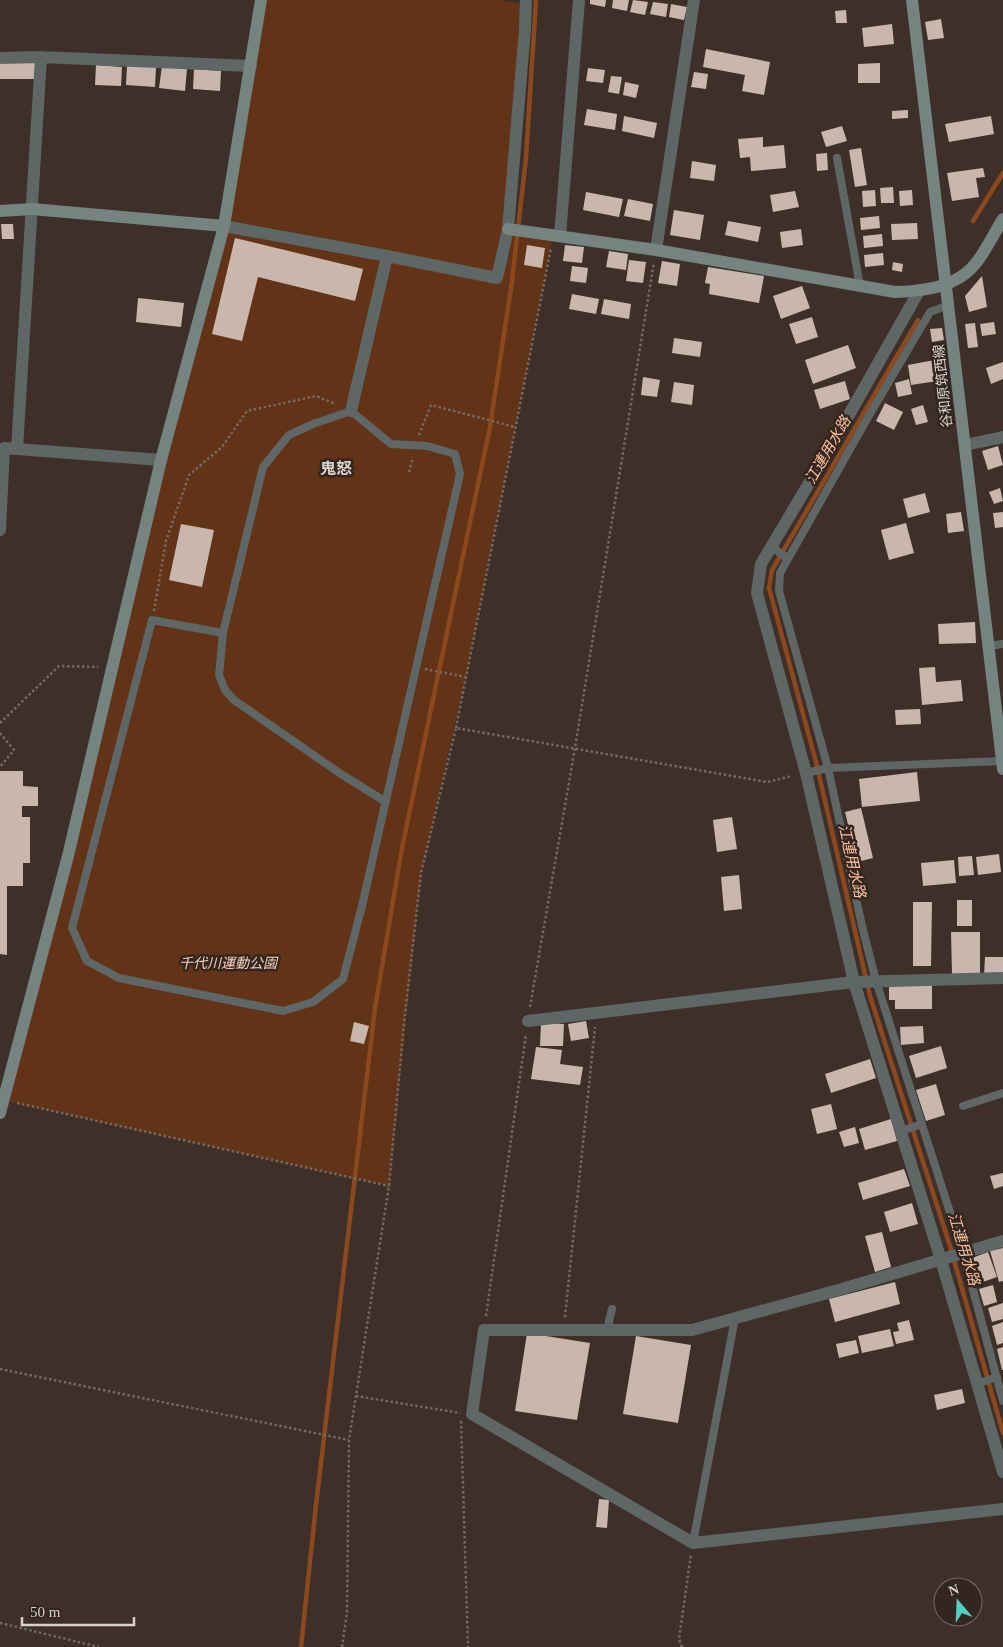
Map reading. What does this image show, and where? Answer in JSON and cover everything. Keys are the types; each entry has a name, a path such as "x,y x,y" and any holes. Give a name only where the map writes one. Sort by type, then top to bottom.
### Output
{"street":[{"path":"0,1113 68,856 161,460 224,226 261,0"},
{"path":"0,211 32,209 224,226 497,278 508,229 526,0"},
{"path":"557,236 579,0"},
{"path":"656,250 692,0"},
{"name":"谷和原筑西線","path":"912,0 988,646 1000,725 1003,765"},
{"path":"0,58 41,57 251,66"},
{"path":"17,449 41,57"},
{"path":"508,229 656,250 895,292 919,291 960,278 978,261 1003,219"},
{"path":"351,411 387,256"},
{"path":"919,291 775,550 761,564 757,593 806,773 854,982 941,1260 1003,1472"},
{"path":"964,446 1003,437"},
{"path":"0,530 2,448 161,460"},
{"path":"528,1021 854,982 1003,978"},
{"path":"1003,1241 692,1330 484,1330 466,1413 693,1543 1003,1508"}],"lane":[{"path":"837,158 860,286"},
{"path":"949,305 930,312 780,573 780,591 828,768 862,926 876,981 963,1254 1003,1401"},
{"path":"223,632 152,620 72,928 87,961 119,978 283,1010 312,1002 343,979 362,906 386,802 460,474 455,454 427,446 391,444 351,411 313,424 289,435 264,467 223,632 219,675 225,690 234,700 386,802"},
{"path":"775,550 788,559"},
{"path":"988,646 1003,644"},
{"path":"806,773 828,768 1003,765"},
{"path":"963,1106 1003,1093"},
{"path":"901,1131 922,1124"},
{"path":"607,1330 612,1309"},
{"path":"693,1543 735,1318"},
{"path":"977,1384 997,1377"}],"path":[{"path":"342,1647 347,1612 349,1440 389,1186 421,874 456,728 516,427 557,236"},
{"path":"484,1330 528,1021 575,748 656,250"},
{"path":"152,620 166,541 189,476 222,447 247,411 316,396 351,411"},
{"path":"409,472 416,445 431,405 516,427"},
{"path":"0,723 59,666 103,668"},
{"path":"416,667 466,677"},
{"path":"456,728 766,782 806,773"},
{"path":"0,733 14,750 0,767"},
{"path":"564,1330 597,1013"},
{"path":"4,1100 389,1186"},
{"path":"0,1369 349,1440"},
{"path":"356,1396 466,1413 468,1647"},
{"path":"682,1647 679,1639 693,1543"},
{"path":"0,1624 99,1647"}],"green space":[{"name":"千代川運動公園","path":"261,0 500,0 526,5 508,229 553,235 466,677 421,873 389,1186 4,1100 224,226"}],"building":[{"path":"590,0 606,0 605,7 590,4"},
{"path":"613,0 629,0 627,11 612,8"},
{"path":"633,0 648,2 645,15 630,12"},
{"path":"653,2 668,4 666,17 650,14"},
{"path":"671,4 687,7 684,20 669,17"},
{"path":"846,10 847,23 836,23 835,11"},
{"path":"941,19 944,38 928,40 925,22"},
{"path":"892,24 894,44 864,47 862,28"},
{"path":"706,49 770,62 764,95 742,91 745,75 703,67"},
{"path":"36,62 36,79 0,79 0,63"},
{"path":"880,63 880,83 858,83 858,64"},
{"path":"96,65 122,67 121,86 95,85"},
{"path":"127,65 156,67 155,87 126,85"},
{"path":"162,66 187,69 185,91 159,88"},
{"path":"588,68 605,70 603,83 586,81"},
{"path":"194,69 221,71 220,91 193,89"},
{"path":"694,72 708,74 706,89 691,87"},
{"path":"611,76 622,77 619,94 608,92"},
{"path":"625,82 639,85 636,98 623,95"},
{"path":"587,109 617,114 615,130 584,125"},
{"path":"908,110 908,118 892,119 892,111"},
{"path":"624,116 657,123 654,138 622,131"},
{"path":"991,116 994,134 949,142 945,124"},
{"path":"842,126 847,141 826,147 821,132"},
{"path":"763,137 763,147 784,145 786,168 751,171 750,157 740,158 738,139"},
{"path":"861,148 867,185 855,187 849,150"},
{"path":"827,153 828,170 817,171 816,154"},
{"path":"692,161 716,165 714,181 690,178"},
{"path":"983,168 985,177 976,178 979,197 952,201 947,173"},
{"path":"893,187 894,203 881,203 880,188"},
{"path":"875,190 876,206 863,207 862,191"},
{"path":"912,190 913,205 900,206 899,191"},
{"path":"795,191 799,207 773,212 770,195"},
{"path":"586,192 623,199 619,217 583,210"},
{"path":"628,199 653,204 650,221 624,216"},
{"path":"674,210 704,215 700,240 670,235"},
{"path":"879,216 880,228 861,230 860,218"},
{"path":"728,221 761,227 758,242 725,235"},
{"path":"917,223 918,239 892,240 891,224"},
{"path":"1,224 13,224 14,239 2,239"},
{"path":"801,229 803,245 782,248 780,232"},
{"path":"882,234 883,246 864,248 863,236"},
{"path":"235,238 363,269 355,301 258,277 242,341 212,334"},
{"path":"527,245 545,248 542,268 524,265"},
{"path":"565,245 584,247 582,263 563,261"},
{"path":"609,251 628,254 626,270 606,267"},
{"path":"883,253 884,265 865,267 864,255"},
{"path":"629,260 646,262 643,283 626,281"},
{"path":"662,261 680,264 677,286 658,283"},
{"path":"893,262 903,264 902,272 892,270"},
{"path":"572,266 588,268 586,283 570,281"},
{"path":"708,267 764,276 759,303 709,294 710,284 705,283"},
{"path":"982,276 987,307 969,312 965,296"},
{"path":"802,286 810,308 781,319 773,296"},
{"path":"572,294 599,299 596,314 569,309"},
{"path":"138,298 184,303 181,327 136,322"},
{"path":"604,299 631,304 629,319 601,314"},
{"path":"812,317 818,337 796,344 789,324"},
{"path":"994,322 996,334 982,336 980,324"},
{"path":"975,323 978,347 968,348 965,324"},
{"path":"942,328 944,340 932,342 930,329"},
{"path":"674,338 702,342 700,357 672,353"},
{"path":"848,345 856,368 813,384 805,360"},
{"path":"940,359 944,380 911,385 908,365"},
{"path":"1003,362 1003,379 991,384 986,368"},
{"path":"643,377 660,380 657,397 641,395"},
{"path":"909,379 912,394 898,397 895,383"},
{"path":"845,381 850,399 820,409 814,390"},
{"path":"674,382 694,385 692,405 671,402"},
{"path":"885,403 903,412 894,430 876,421"},
{"path":"923,405 928,422 916,425 911,409"},
{"path":"998,446 1003,465 988,470 982,451"},
{"path":"1000,488 1003,501 994,504 989,492"},
{"path":"925,493 930,512 908,518 903,499"},
{"path":"961,512 964,531 948,533 946,514"},
{"path":"1003,512 1003,527 995,528 993,513"},
{"path":"906,523 914,553 889,560 881,530"},
{"path":"181,524 214,530 202,587 169,580"},
{"path":"975,622 976,643 939,644 938,624"},
{"path":"935,667 936,682 961,680 963,701 922,705 919,668"},
{"path":"920,709 921,724 896,725 895,710"},
{"path":"0,771 23,771 23,786 38,787 38,806 22,806 22,817 30,817 30,863 23,863 23,886 7,886 7,955 0,954"},
{"path":"917,772 920,801 862,807 859,779"},
{"path":"861,808 873,858 857,862 845,812"},
{"path":"732,817 737,849 717,852 713,820"},
{"path":"999,854 1001,872 978,875 976,857"},
{"path":"972,856 974,875 959,876 958,857"},
{"path":"954,860 956,883 923,886 921,863"},
{"path":"739,875 742,909 724,911 721,877"},
{"path":"957,900 972,900 972,926 957,926"},
{"path":"913,902 932,902 931,966 913,966"},
{"path":"951,932 980,932 980,973 952,974"},
{"path":"985,957 1003,957 1003,976 984,976"},
{"path":"932,984 932,1009 895,1009 895,1000 889,1000 889,985"},
{"path":"586,1021 589,1038 571,1041 568,1024"},
{"path":"354,1022 369,1026 364,1044 350,1041"},
{"path":"541,1023 564,1024 563,1046 540,1046"},
{"path":"923,1026 924,1043 901,1045 900,1027"},
{"path":"941,1046 947,1068 916,1078 909,1056"},
{"path":"536,1047 562,1050 560,1064 583,1067 580,1085 531,1079"},
{"path":"870,1059 876,1078 831,1093 825,1074"},
{"path":"936,1084 945,1115 926,1121 916,1090"},
{"path":"831,1104 837,1129 817,1134 811,1109"},
{"path":"891,1119 897,1141 865,1150 859,1129"},
{"path":"855,1127 859,1143 844,1147 839,1132"},
{"path":"904,1169 910,1186 863,1200 858,1183"},
{"path":"1003,1173 1003,1186 994,1189 990,1176"},
{"path":"912,1203 918,1224 890,1232 884,1212"},
{"path":"882,1232 891,1267 875,1272 865,1236"},
{"path":"1003,1248 1003,1281 999,1282 990,1251"},
{"path":"988,1252 997,1277 980,1283 972,1258"},
{"path":"895,1282 900,1304 835,1322 829,1299"},
{"path":"993,1285 997,1302 984,1306 979,1289"},
{"path":"1003,1303 1003,1319 992,1322 988,1308"},
{"path":"909,1320 914,1340 896,1344 893,1332 899,1331 897,1323"},
{"path":"1003,1322 1003,1343 997,1345 992,1326"},
{"path":"890,1329 894,1346 862,1353 858,1336"},
{"path":"527,1333 590,1343 577,1420 515,1411"},
{"path":"636,1336 691,1345 678,1423 623,1414"},
{"path":"856,1340 859,1353 839,1358 836,1344"},
{"path":"1003,1347 1003,1370 1002,1370 997,1349"},
{"path":"962,1389 965,1403 937,1410 934,1395"},
{"path":"599,1499 609,1500 607,1528 596,1527"}],"waterway":[{"path":"301,1647 375,1008 402,848 490,427 512,281 526,158 536,0"},
{"name":"江連用水路","path":"973,221 1003,173"},
{"name":"江連用水路","path":"918,320 772,570 769,588 816,762 870,996 950,1246 1003,1433"}],"district":[{"name":"鬼怒","path":"336,468"}]}
